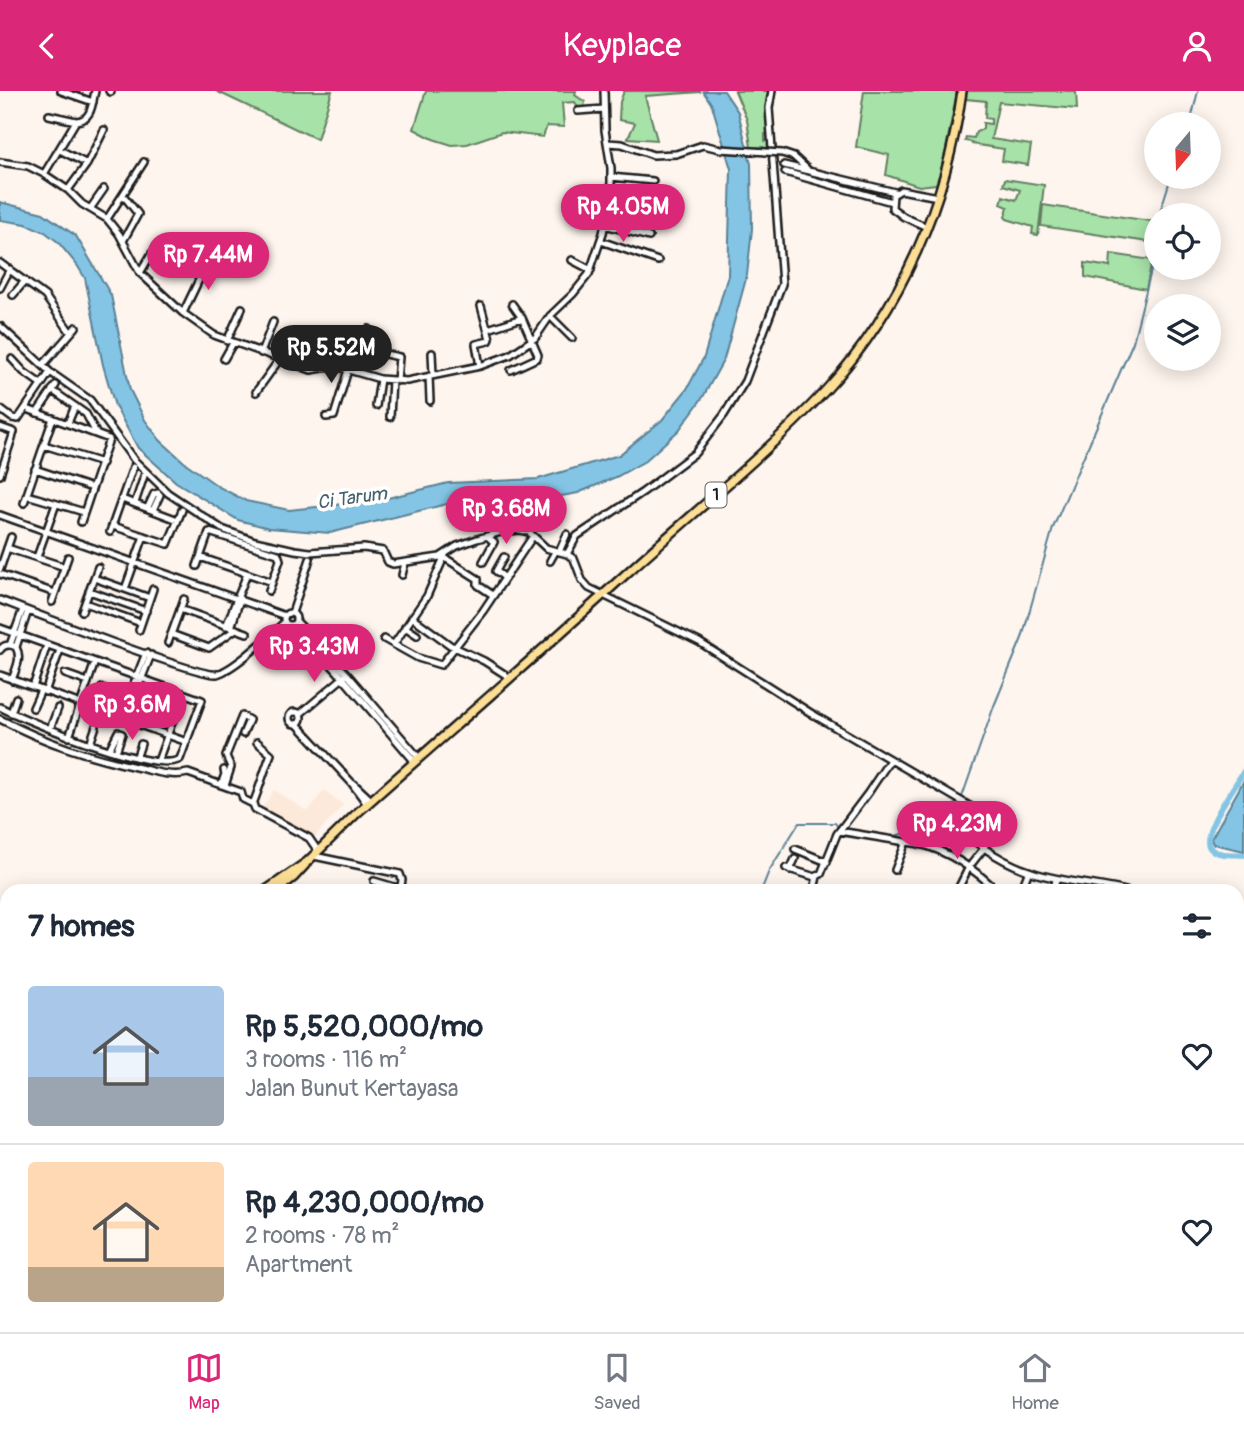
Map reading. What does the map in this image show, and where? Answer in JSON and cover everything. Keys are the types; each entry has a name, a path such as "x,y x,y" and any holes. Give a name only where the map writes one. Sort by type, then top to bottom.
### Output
{"main road":[{"name":"1","path":"284,884 369,802 722,490 826,389 881,317 905,275 927,227 953,147 962,91"},
{"name":"1","path":"275,884 313,856"}],"street":[{"path":"61,91 93,102"},
{"path":"49,115 76,121 86,119 95,91"},
{"path":"0,162 28,166 44,174 107,219 141,273 183,313 209,332 279,361 313,371 330,366 395,381 480,366 510,355 532,342 550,316 573,294 591,270 601,241 610,198 611,177 604,91"},
{"path":"567,554 577,537 643,492 701,447 735,399 744,381 778,301 782,285 769,109 772,91"},
{"path":"578,111 604,109"},
{"path":"44,174 76,121"},
{"path":"68,190 87,164 104,130"},
{"path":"607,143 622,144 653,155 676,154 703,145 720,149 782,153 794,157 810,171"},
{"path":"60,150 87,164"},
{"path":"107,219 144,162"},
{"path":"784,165 895,192 909,190 938,197"},
{"path":"785,172 892,202"},
{"path":"611,177 653,181"},
{"path":"832,185 833,177"},
{"path":"90,209 104,189"},
{"path":"895,192 892,208 927,227"},
{"path":"122,240 138,214 123,195"},
{"path":"605,225 649,237"},
{"path":"601,241 658,261"},
{"path":"141,273 152,253"},
{"path":"183,313 209,259"},
{"path":"572,260 591,270"},
{"path":"0,263 50,301 63,325 71,333"},
{"path":"0,288 10,269"},
{"path":"13,295 25,281"},
{"path":"511,370 538,356 522,318 512,304"},
{"path":"480,366 476,345 490,340 481,306"},
{"path":"224,359 242,308"},
{"path":"550,316 572,338"},
{"path":"488,329 522,318"},
{"path":"261,353 273,322"},
{"path":"0,326 50,372 90,400 134,460 168,493 222,529 255,541 295,550 377,550 385,553 390,563 445,557 478,579 477,585 493,595"},
{"path":"43,365 76,327"},
{"path":"369,329 366,349 399,357 390,417"},
{"path":"56,350 64,356"},
{"path":"430,401 432,353"},
{"path":"12,359 41,384"},
{"path":"256,392 279,361"},
{"path":"326,417 334,416 348,370"},
{"path":"0,409 18,419 50,372"},
{"path":"376,406 380,379"},
{"path":"37,413 54,387 86,414 96,434"},
{"path":"68,423 75,406"},
{"path":"30,410 109,439 81,522"},
{"path":"24,503 53,418"},
{"path":"0,427 15,429 3,458 0,475"},
{"path":"44,445 102,463"},
{"path":"133,467 112,529 168,544 182,510"},
{"path":"35,469 92,488"},
{"path":"135,503 144,476"},
{"path":"27,495 84,512"},
{"path":"122,499 178,520"},
{"path":"36,557 54,504"},
{"path":"0,515 295,622 417,760"},
{"path":"389,642 405,627 431,589 445,557 457,547 486,536 520,530 533,536 542,546 567,554 576,562 586,585 710,648 814,715 980,814 992,829 984,848 969,867 960,884"},
{"path":"197,566 209,532 278,554 280,561 269,591"},
{"path":"550,561 567,534"},
{"path":"124,588 142,535"},
{"path":"483,562 494,542 486,536"},
{"path":"389,642 418,658 441,665 533,536"},
{"path":"11,537 0,571 55,593"},
{"path":"7,548 65,567"},
{"path":"52,602 68,557"},
{"path":"200,557 272,582"},
{"path":"504,558 496,571 504,577"},
{"path":"0,600 206,674 218,674 229,668 292,613 310,559"},
{"path":"402,575 405,563"},
{"path":"82,611 98,567"},
{"path":"171,634 212,648 231,627 247,574"},
{"path":"94,578 150,598"},
{"path":"139,631 153,589"},
{"path":"89,591 146,611"},
{"path":"168,643 184,599"},
{"path":"85,603 141,624"},
{"path":"180,609 247,633"},
{"path":"12,680 19,659 13,646 25,610"},
{"path":"292,613 296,617 295,622"},
{"path":"412,617 456,647 509,677"},
{"path":"405,627 417,635"},
{"path":"0,628 202,700 178,761 158,761 113,751 69,737 0,707"},
{"path":"389,642 393,635"},
{"path":"33,687 47,645"},
{"path":"0,650 13,646"},
{"path":"33,708 60,650"},
{"path":"135,689 149,654"},
{"path":"69,737 95,662"},
{"path":"498,687 502,672"},
{"path":"65,674 88,683"},
{"path":"300,714 345,676"},
{"path":"1,678 187,742"},
{"path":"102,688 121,694 135,689"},
{"path":"134,723 142,698 135,689"},
{"path":"158,761 183,692"},
{"path":"113,716 121,694"},
{"path":"11,713 16,698"},
{"path":"152,706 175,714"},
{"path":"50,729 58,708"},
{"path":"297,724 302,720 296,711 289,716 289,720 297,724 369,802"},
{"path":"223,785 231,767 226,756 242,716 249,720 243,734"},
{"path":"0,719 76,753 156,772 180,776 188,773 241,792 243,799 253,804"},
{"path":"90,744 96,726"},
{"path":"257,742 271,754 262,774 262,785 253,804 254,809 312,840 313,856 400,874 402,884"},
{"path":"137,757 141,744"},
{"path":"815,884 840,829 890,759"},
{"path":"223,785 224,770"},
{"path":"351,782 361,788 369,802"},
{"path":"840,829 931,846 969,867 990,884"},
{"path":"959,829 984,848 1028,873 1081,884"},
{"path":"895,870 906,842"},
{"path":"796,849 827,862"},
{"path":"992,864 997,856"},
{"path":"794,859 788,869 817,877"},
{"path":"1024,884 1028,873"},
{"path":"1055,884 1056,880"},
{"path":"374,881 383,884"}],"shaded area":[{"path":"274,790 308,812 324,790 343,805 314,838 265,816 266,811 262,808"}],"green space":[{"path":"216,91 332,91 317,139"},
{"path":"426,91 576,91 575,95 585,102 584,107 578,107 575,102 562,103 564,127 547,126 543,137 502,132 467,144 452,145 414,129"},
{"path":"624,91 700,92 645,96 657,140 628,138 635,123 619,120"},
{"path":"735,91 770,91 770,133 765,134 765,141 771,140 771,148 751,147 747,120"},
{"path":"864,91 957,91 943,165 936,184 919,186 886,175 889,155 856,147"},
{"path":"967,91 1076,91 1077,109 999,102 991,139 1031,145 1028,165 1002,161 1004,149 965,141 966,137 974,138 976,132 983,129 983,123 991,124 991,119 985,118 986,101 966,99"},
{"path":"1005,179 1044,185 1038,235 1032,234 1033,227 1005,217 1008,207 1001,204 1003,196 1016,200 1020,190 1003,185"},
{"path":"1043,205 1144,220 1144,241 1041,226"},
{"path":"1111,254 1144,259 1144,280 1148,280 1146,289 1085,277 1085,263 1110,267"}],"water":[{"path":"703,91 724,91 738,112 751,164 752,229 747,275 724,359 703,397 679,430 645,461 578,493 518,504 455,502 330,533 269,528 238,520 176,482 138,448 115,406 103,365 85,278 58,242 45,232 26,224 0,220 0,202 43,213 76,236 111,295 130,390 145,420 160,440 184,462 219,487 246,501 289,510 380,500 448,483 538,479 619,455 662,420 687,389 704,357 728,275 731,169 712,105"},
{"path":"1244,780 1244,851 1213,844 1211,839"}],"waterway":[{"path":"1193,112 1198,91"},
{"path":"1163,203 1167,189"},
{"path":"891,837 930,822 962,797 994,706 1022,638 1053,528 1133,342 1149,280"},
{"path":"1244,771 1213,823 1208,843 1211,849 1218,853 1244,855"},
{"path":"764,884 799,823 835,823 838,827"}],"water label":[{"name":"Ci Tarum","path":"352,498"}]}
